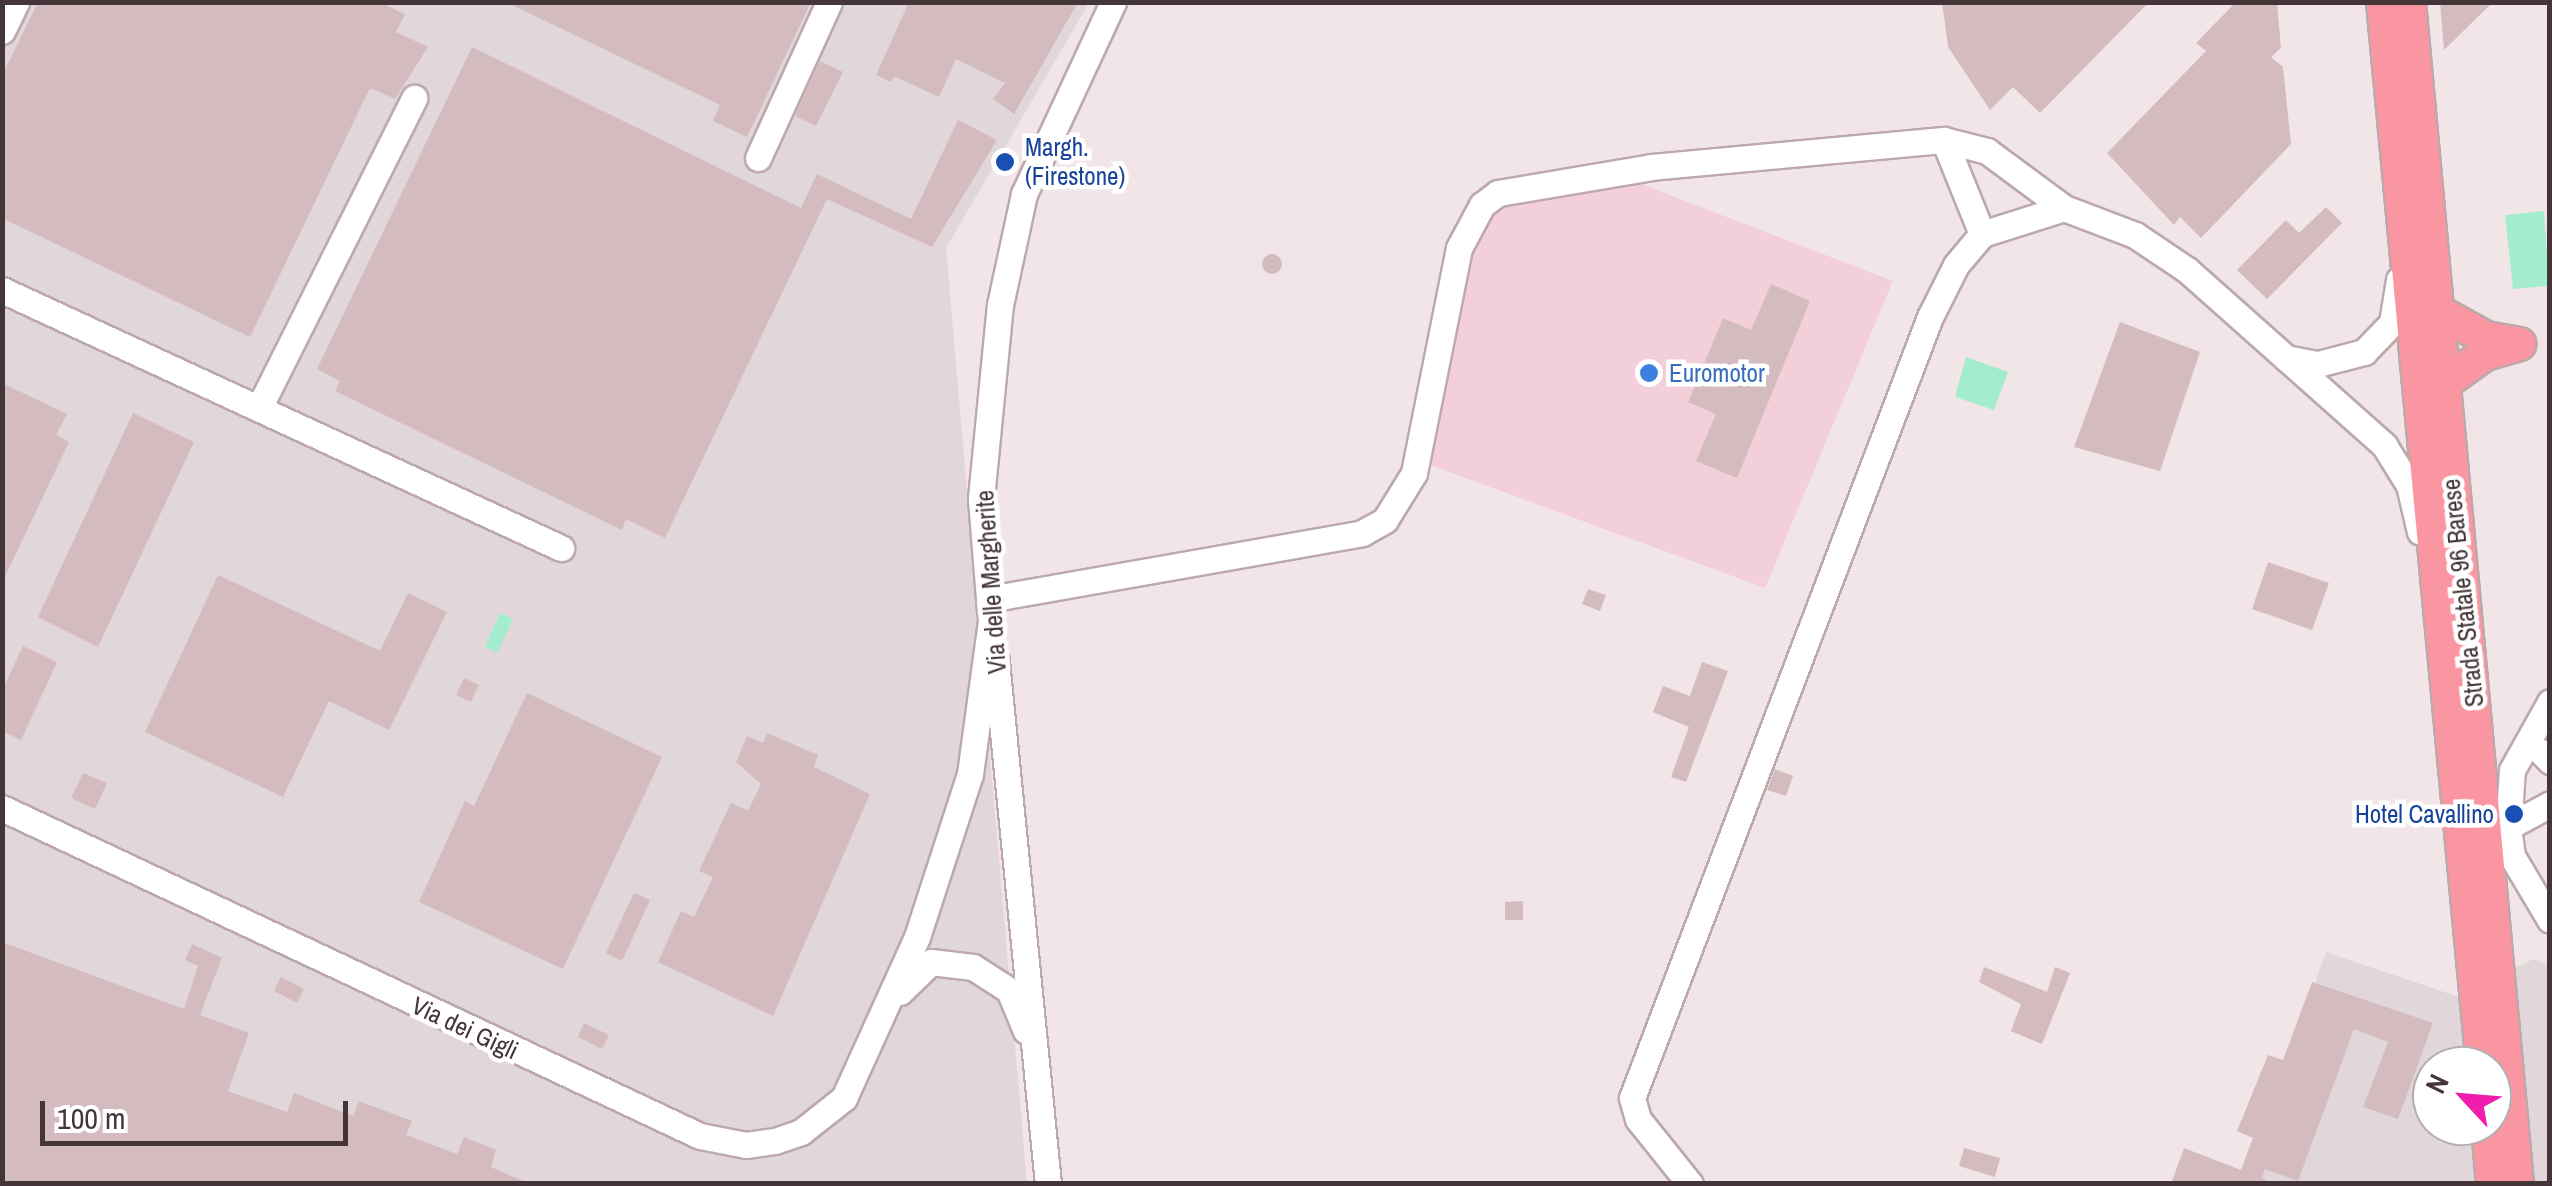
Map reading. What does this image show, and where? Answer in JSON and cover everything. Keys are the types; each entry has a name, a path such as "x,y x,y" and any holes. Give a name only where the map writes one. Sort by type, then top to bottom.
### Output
{"main road":[{"name":"Strada Statale 96 Barese","path":"2382,2 2480,1046"},
{"name":"Strada Statale 96 Barese","path":"2409,2 2443,384 2496,792 2492,872 2517,1184"},
{"path":"2437,312 2486,338 2519,344 2485,354 2443,384"},
{"path":"2492,872 2508,827 2496,792"},
{"path":"2489,1146 2492,1184"}],"street":[{"path":"2,31 16,2"},
{"path":"758,158 829,2"},
{"name":"Via delle Margherite","path":"1048,1184 981,498 1000,305 1024,194 1062,102 1113,2"},
{"path":"259,408 414,98"},
{"path":"1944,140 1982,234"},
{"path":"990,610 1327,539 1384,520 1414,473 1448,288 1482,204 1498,194 1651,167 1944,140 1987,151 2064,208 2136,235 2286,358 2384,445 2409,485 2432,656 2453,742"},
{"path":"2286,358 2345,360 2382,338 2392,322 2399,284 2389,198 2395,142"},
{"path":"1690,1184 1638,1119 1632,1098 1930,317 1956,265 1982,234 2064,208"},
{"path":"2,290 562,548"},
{"name":"Via dei Gigli","path":"2,808 718,1142 774,1141 827,1115 844,1098 885,1012 957,830 990,610"},
{"path":"2496,792 2550,702"},
{"path":"2550,804 2508,827 2512,856 2550,920"},
{"name":"Via dei Gigli","path":"885,1012 910,977 931,962 953,961 1009,990 1035,1048"}],"shaded area":[{"path":"2,3 1089,3 946,248 1027,1183 3,1183"},
{"name":"Euromotor","path":"1636,182 1893,281 1765,588 1430,465 1460,264 1491,207 1507,199"},
{"path":"2544,211 2549,286 2513,289 2505,215"},
{"path":"1966,357 2008,372 1994,410 1955,397"},
{"path":"500,613 513,619 497,653 485,647"},
{"path":"2326,952 2459,997 2533,959 2549,965 2549,1183 2243,1184"}],"building":[{"path":"38,2 379,2 405,14 396,32 428,47 395,99 370,88 250,337 2,218 2,76"},
{"path":"506,2 811,2 747,137 713,121 720,105"},
{"path":"909,2 1078,2 1014,114 993,99 1005,83 956,59 939,97 894,76 891,82 876,75"},
{"path":"1942,2 2149,2 2040,113 2013,87 1990,110 1948,47"},
{"path":"2236,2 2277,2 2281,48 2271,57 2283,67 2291,144 2201,238 2180,217 2174,225 2107,153 2206,51 2196,43"},
{"path":"2440,2 2493,2 2444,50"},
{"path":"472,47 801,208 817,174 911,219 958,120 997,140 932,247 827,199 665,538 626,519 622,530 335,391 340,381 317,369"},
{"path":"820,61 843,72 816,126 795,116"},
{"path":"2326,207 2342,223 2267,299 2237,270 2286,220 2299,233"},
{"path":"1272,254 1282,264 1272,274 1262,264"},
{"path":"1771,284 1810,301 1737,478 1696,461 1716,414 1688,402 1723,318 1751,330"},
{"path":"2120,322 2200,352 2160,471 2074,447"},
{"path":"2,383 67,414 56,435 69,442 2,583"},
{"path":"133,413 194,442 98,647 38,617"},
{"path":"2268,562 2329,583 2312,630 2252,609"},
{"path":"218,575 380,651 408,593 447,612 389,730 329,701 283,797 145,732"},
{"path":"1588,589 1606,595 1600,611 1582,604"},
{"path":"23,646 57,662 21,740 2,731 2,691"},
{"path":"1702,662 1728,671 1686,782 1671,777 1689,727 1653,712 1663,686 1690,696"},
{"path":"464,678 479,685 471,702 456,695"},
{"path":"527,693 662,757 563,969 419,902 465,801 474,806"},
{"path":"767,733 818,755 814,767 870,794 773,1016 658,962 681,911 694,917 713,877 699,871 731,803 748,811 761,784 736,762 747,736 763,743"},
{"path":"1775,769 1793,776 1786,796 1767,790"},
{"path":"83,773 107,783 95,809 71,798"},
{"path":"634,893 650,900 622,961 606,953"},
{"path":"1523,901 1523,920 1505,920 1505,902"},
{"path":"2,942 184,1009 198,966 185,960 192,944 222,958 200,1015 249,1033 228,1091 287,1112 294,1093 353,1116 359,1101 412,1121 406,1135 457,1154 464,1137 496,1150 491,1167 530,1184 2,1184"},
{"path":"1984,967 2047,992 2055,967 2070,973 2042,1044 2011,1031 2021,1004 1979,982"},
{"path":"281,977 304,989 297,1003 274,991"},
{"path":"2312,982 2433,1023 2425,1046 2412,1046 2412,1081 2398,1119 2363,1107 2388,1042 2354,1029 2298,1181 2265,1169 2262,1178 2273,1184 2171,1184 2184,1148 2241,1170 2253,1138 2237,1131 2268,1055 2283,1060"},
{"path":"584,1023 609,1035 602,1049 578,1037"},
{"path":"1964,1148 2000,1158 1995,1177 1959,1166"}],"place":[{"name":"Margh. (Firestone)","path":"1005,162"},
{"name":"Euromotor","path":"1649,373"},
{"name":"Hotel Cavallino","path":"2514,814"}]}
